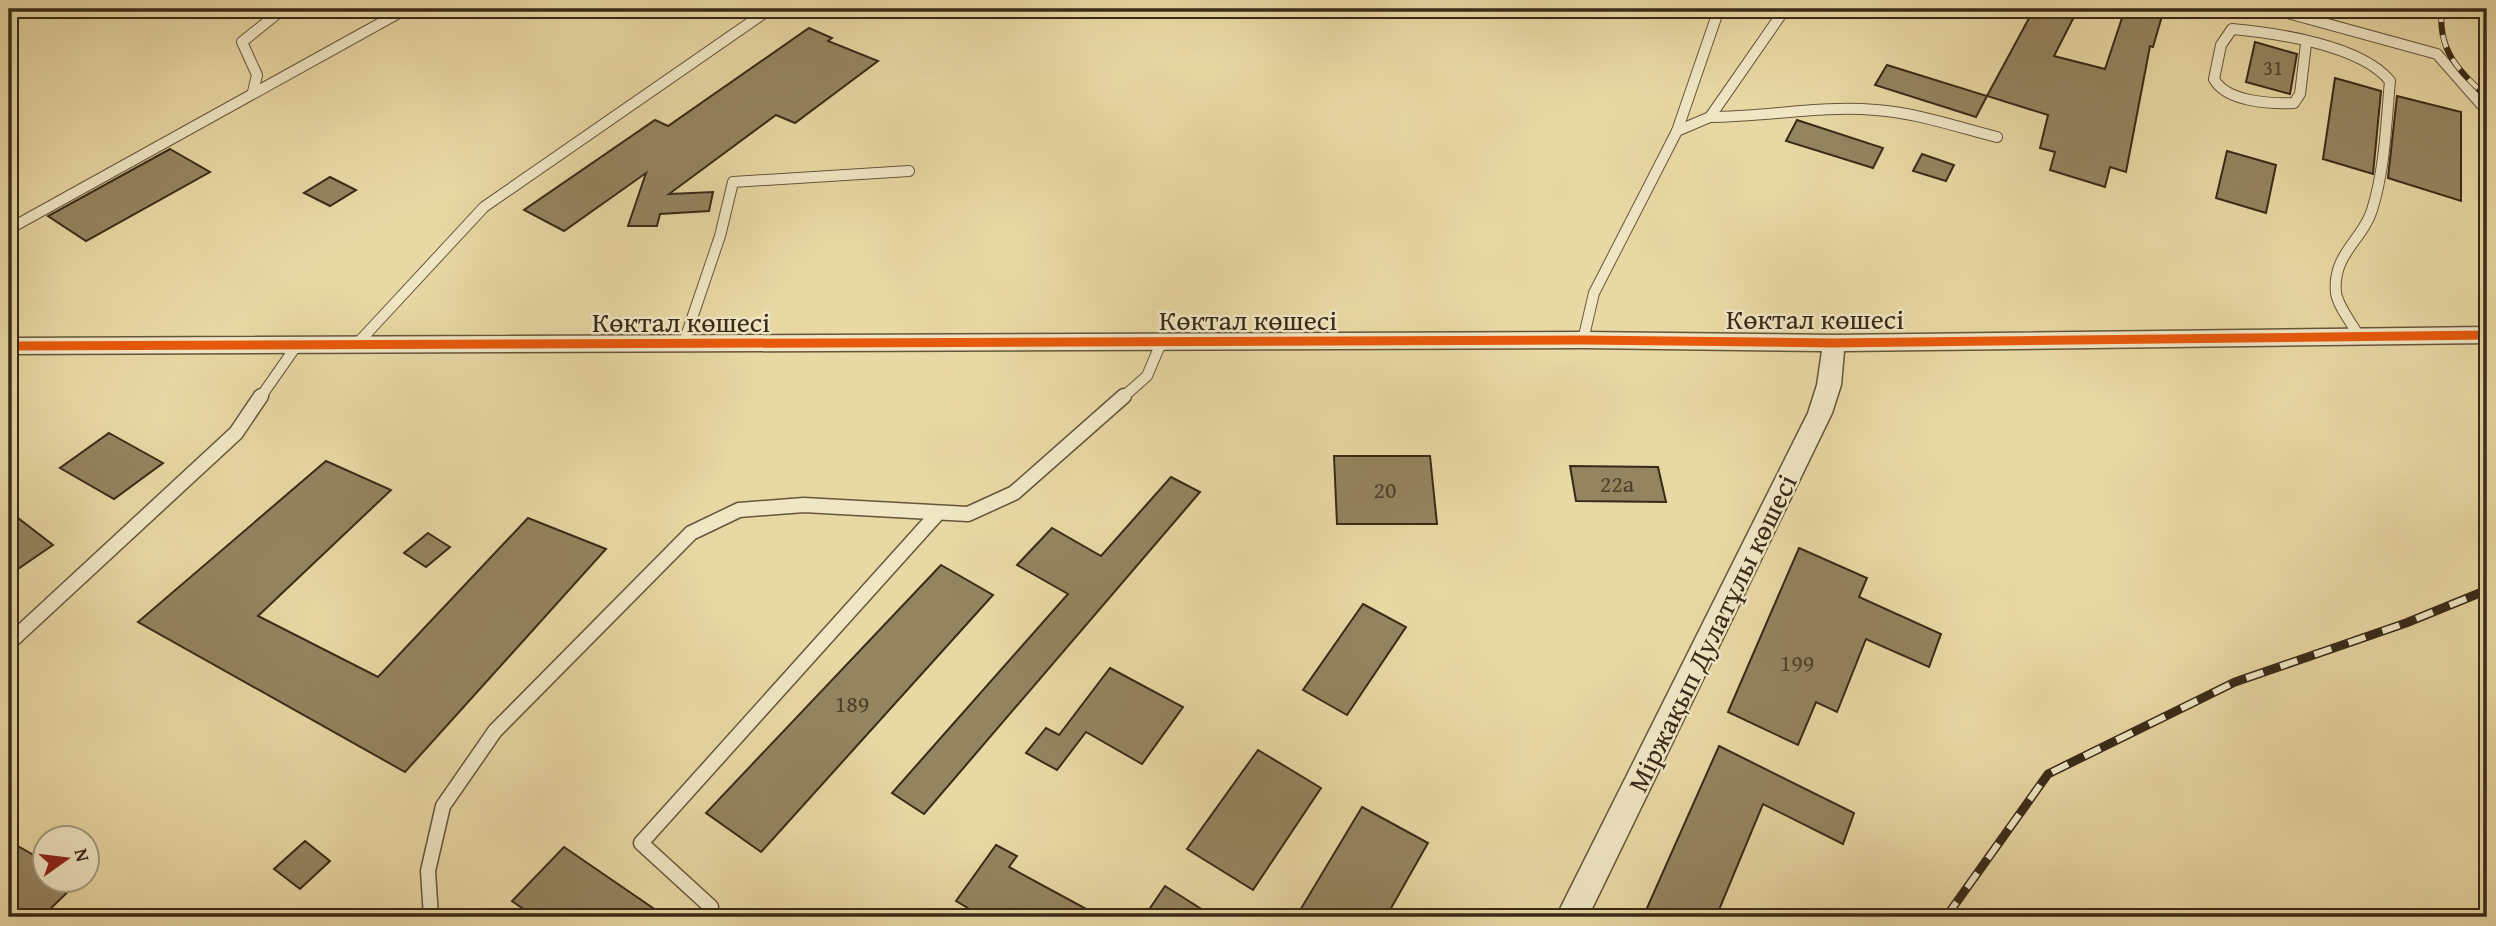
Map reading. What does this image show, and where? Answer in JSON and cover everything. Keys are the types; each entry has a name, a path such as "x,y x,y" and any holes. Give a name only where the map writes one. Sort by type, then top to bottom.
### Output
{"street":[{"name":"Көктал көшесі","path":"9,346 1583,340 1834,343 2487,335"},
{"name":"Міржақып Дулатұлы көшесі","path":"1572,917 1820,413 1829,385 1834,343"}],"lane":[{"path":"253,92 257,75 242,42 283,9"},
{"path":"9,229 405,9"},
{"path":"356,345 484,207 770,9"},
{"path":"1583,340 1594,293 1676,131 1718,9"},
{"path":"1710,117 1739,71 1785,9"},
{"path":"2273,9 2437,54 2487,111"},
{"path":"2305,44 2300,93 2294,103 2254,100 2217,87 2214,79 2223,37 2232,29 2305,44 2368,62 2390,81 2382,168 2372,210 2367,223 2351,241 2339,270 2336,295 2359,336"},
{"path":"1676,131 1710,117 1747,118 1802,110 1877,110 1997,137"},
{"path":"683,345 720,236 733,182 909,171"},
{"path":"431,917 428,871 443,807 495,731 691,533 739,510 804,505 968,514 1014,493 1147,376 1161,343"},
{"path":"9,643 236,432 297,345"},
{"path":"703,917 712,906 641,843 938,513"}],"building":[{"path":"2034,9 2078,9 2054,56 2105,69 2125,9 2164,9 2153,47 2150,46 2126,172 2110,167 2105,187 2050,170 2055,152 2040,148 2048,115 1987,96"},
{"path":"809,28 832,38 828,41 878,61 795,123 776,115 669,194 713,192 709,211 660,214 657,226 628,226 646,173 564,231 524,210 655,120 668,126"},
{"path":"2255,42 2297,54 2290,94 2246,82"},
{"path":"1887,65 1987,96 1976,117 1875,85"},
{"path":"2335,78 2381,91 2373,174 2323,159"},
{"path":"2397,96 2461,112 2461,201 2388,178"},
{"path":"1797,120 1883,148 1873,168 1786,141"},
{"path":"170,149 210,172 86,241 48,216"},
{"path":"2227,151 2276,165 2266,213 2216,198"},
{"path":"1922,154 1954,165 1946,181 1913,171"},
{"path":"330,177 356,190 330,206 304,193"},
{"path":"109,433 163,463 114,499 60,468"},
{"path":"1334,456 1430,456 1437,524 1337,524"},
{"path":"326,461 391,490 258,616 378,677 528,518 606,549 405,772 138,622"},
{"path":"1570,466 1658,467 1666,502 1576,501"},
{"path":"1171,477 1200,492 924,814 892,793 1068,594 1017,565 1052,528 1101,556"},
{"path":"9,511 53,545 9,575"},
{"path":"428,533 450,547 426,567 404,553"},
{"path":"1799,548 1867,578 1859,597 1941,634 1929,667 1866,639 1837,712 1816,702 1798,745 1728,712"},
{"path":"941,565 993,595 761,852 706,813"},
{"path":"1363,604 1406,627 1347,715 1303,690"},
{"path":"1110,668 1183,707 1142,764 1086,732 1057,770 1026,753 1046,728 1059,735"},
{"path":"1719,746 1854,813 1843,844 1763,804 1716,917 1643,917"},
{"path":"1258,750 1321,788 1253,890 1187,849"},
{"path":"1362,807 1428,843 1386,917 1296,917"},
{"path":"9,841 32,854 32,894 66,894 42,917 25,917 9,907"},
{"path":"305,841 330,861 300,889 274,869"},
{"path":"996,845 1017,856 1009,867 1101,917 983,917 956,901"},
{"path":"564,847 666,917 535,917 512,901"},
{"path":"1165,886 1214,917 1144,917"}],"railway":[{"path":"2442,9 2443,36 2452,59 2487,97"},
{"path":"1946,917 2048,774 2235,682 2406,623 2487,590"}],"cycle path":[{"path":"9,346 1583,340 1834,343 2487,335"}]}
